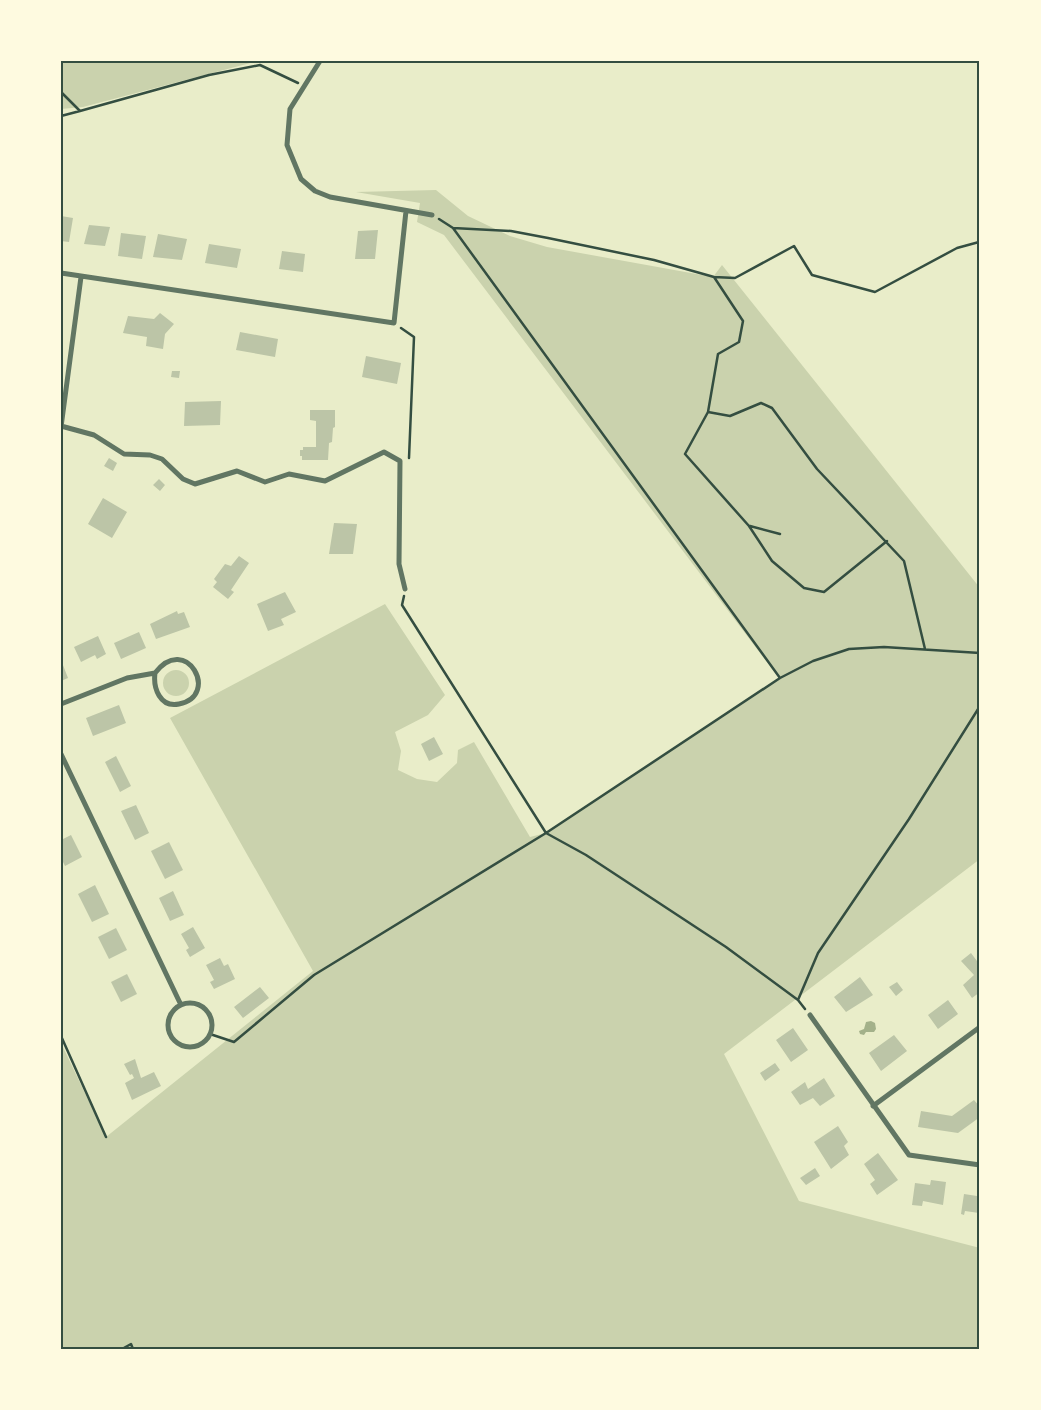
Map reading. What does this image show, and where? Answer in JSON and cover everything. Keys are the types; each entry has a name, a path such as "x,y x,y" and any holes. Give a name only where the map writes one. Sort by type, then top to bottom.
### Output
{"street":[{"path":"320,61 290,109 287,145 302,179 315,191 330,197 432,215"},
{"path":"61,273 394,323 406,211"},
{"path":"82,276 61,427 94,435 124,454 150,455 162,459 183,479 195,484 237,471 265,482 289,474 325,481 384,452 400,461 400,564 405,589"},
{"path":"61,704 127,678 156,673 162,664 172,660 187,663 198,674 199,685 195,695 186,702 176,705 166,702 157,694 154,684 156,673"},
{"path":"61,754 181,1004"},
{"path":"191,1003 201,1006 209,1013 212,1023 210,1034 204,1042 194,1046 183,1046 174,1040 169,1031 168,1021 172,1011 181,1004 191,1003"},
{"path":"810,1015 909,1155 980,1165"},
{"path":"873,1106 980,1028"}],"path":[{"path":"61,116 209,75 260,65 304,86"},
{"path":"61,92 80,111"},
{"path":"432,215 453,228 780,678"},
{"path":"453,228 511,231 654,260 714,277 735,278 794,246 812,275 875,292 957,248 979,242"},
{"path":"714,277 743,321 739,342 718,354 708,412 685,454 749,526 772,561 804,588 824,592 887,541"},
{"path":"394,323 414,337 408,462"},
{"path":"708,412 730,416 761,402 772,408 816,469 858,515 887,541 904,561 925,649"},
{"path":"749,526 780,534"},
{"path":"405,589 402,606 546,833 586,855 726,947 798,1000 810,1015"},
{"path":"210,1034 234,1042 314,975 546,833 780,678 813,661 849,649 884,647 980,653"},
{"path":"798,1000 818,953 909,819 980,706"},
{"path":"61,1036 106,1137"},
{"path":"122,1349 131,1344 133,1349"}],"shaded area":[{"path":"61,61 258,61 83,107 61,109"},
{"path":"436,190 468,216 510,236 547,247 713,277 722,265 980,588 980,859 724,1054 799,1201 980,1248 980,1349 61,1349 61,1043 106,1137 313,971 170,718 385,604 445,695 428,715 395,732 401,751 398,770 417,779 437,782 457,763 458,750 474,742 530,837 546,833 779,678 444,235 417,222 420,203 356,192"},
{"path":"176,670 185,674 189,683 185,692 176,696 167,692 163,683 167,674"},
{"path":"871,1021 875,1023 876,1029 874,1032 866,1032 864,1035 860,1034 859,1031 864,1029 866,1022"}],"building":[{"path":"61,216 73,218 69,242 61,241"},
{"path":"89,225 110,227 105,246 84,244"},
{"path":"378,230 375,259 355,259 358,231"},
{"path":"121,233 146,236 142,259 118,256"},
{"path":"158,234 187,239 182,260 153,257"},
{"path":"209,244 241,249 237,268 205,263"},
{"path":"282,251 305,254 303,272 279,269"},
{"path":"160,313 174,324 165,334 163,349 146,346 147,337 123,333 128,316 154,319"},
{"path":"240,332 278,339 275,357 236,350"},
{"path":"366,356 401,363 397,384 362,377"},
{"path":"172,371 180,371 179,378 171,377"},
{"path":"221,401 220,425 184,426 185,402"},
{"path":"310,410 335,410 335,427 333,428 332,442 329,443 328,460 302,460 302,456 300,456 300,450 303,450 303,447 316,447 316,421 310,420"},
{"path":"109,458 117,463 113,471 104,466"},
{"path":"159,479 165,485 160,491 153,485"},
{"path":"103,498 127,512 112,538 88,524"},
{"path":"334,523 357,524 353,554 329,554"},
{"path":"239,556 249,563 231,590 234,592 228,599 213,587 217,582 214,579 225,564 231,566"},
{"path":"285,592 296,612 281,619 284,625 268,631 257,604"},
{"path":"177,611 178,614 184,612 190,627 156,639 150,624"},
{"path":"139,632 146,648 121,659 114,643"},
{"path":"98,636 106,654 97,659 95,655 81,662 74,647"},
{"path":"61,660 68,678 61,681"},
{"path":"119,705 126,723 93,736 86,718"},
{"path":"434,737 443,754 429,761 421,744"},
{"path":"116,756 131,786 120,792 105,762"},
{"path":"136,805 149,833 135,840 121,811"},
{"path":"71,835 82,857 65,866 61,858 61,840"},
{"path":"169,842 183,870 165,879 151,851"},
{"path":"95,885 109,914 92,922 78,894"},
{"path":"173,891 184,915 170,921 159,898"},
{"path":"193,927 205,948 190,957 186,950 189,948 181,934"},
{"path":"116,928 127,950 109,959 98,937"},
{"path":"971,953 980,965 980,992 972,998 963,985 974,975 961,961"},
{"path":"220,958 224,966 228,964 235,979 214,989 210,982 214,980 206,965"},
{"path":"127,974 137,994 121,1002 111,982"},
{"path":"860,977 873,995 846,1012 834,997"},
{"path":"897,982 903,990 896,996 889,987"},
{"path":"260,987 269,998 243,1018 234,1007"},
{"path":"948,1000 958,1014 938,1029 928,1015"},
{"path":"793,1028 808,1050 791,1062 776,1040"},
{"path":"894,1035 907,1051 881,1071 869,1053"},
{"path":"135,1059 141,1078 154,1072 161,1086 132,1100 125,1083 134,1078 132,1074 130,1075 124,1064"},
{"path":"775,1063 780,1070 765,1081 760,1073"},
{"path":"824,1078 835,1096 820,1106 813,1098 800,1105 791,1092 805,1082 808,1089"},
{"path":"974,1100 980,1107 980,1117 958,1133 918,1127 921,1111 952,1116"},
{"path":"838,1126 848,1142 844,1146 849,1155 831,1169 814,1142"},
{"path":"878,1153 898,1180 877,1195 870,1184 875,1180 864,1164"},
{"path":"815,1168 820,1176 806,1185 800,1178"},
{"path":"931,1180 946,1182 943,1205 923,1201 922,1206 912,1205 915,1183 930,1185"},
{"path":"964,1194 977,1196 980,1194 979,1213 965,1211 964,1215 961,1214"}]}
